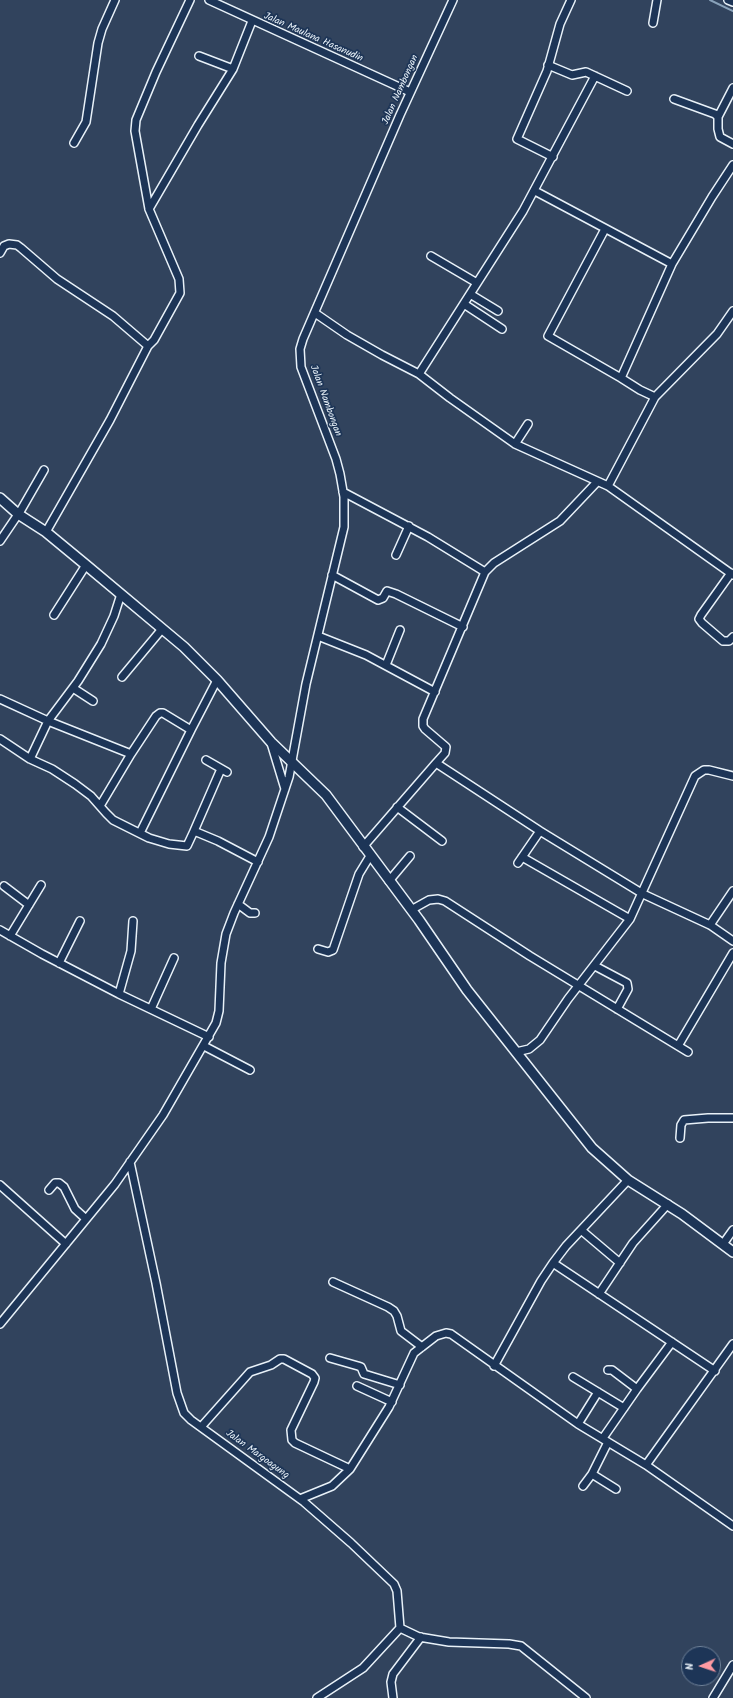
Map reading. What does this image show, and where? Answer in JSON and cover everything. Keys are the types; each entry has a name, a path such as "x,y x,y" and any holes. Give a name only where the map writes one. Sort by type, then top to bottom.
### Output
{"street":[{"path":"74,143 86,122 98,42 115,0"},
{"path":"46,532 110,420 148,346 154,340 180,293 180,279 149,209 135,131 136,120 156,72 190,0"},
{"name":"Jalan Maulana Hasanudin","path":"209,0 220,2 252,21 410,92"},
{"name":"Jalan Nambongan","path":"0,1324 115,1184 163,1115 216,1024 219,1011 222,950 226,934 269,837 285,788 292,761 306,684 344,528 343,492 336,459 301,367 300,348 410,92 453,0"},
{"path":"552,157 517,139 548,66 560,24 571,0"},
{"path":"653,23 657,0"},
{"path":"728,0 733,2"},
{"path":"149,209 198,125 233,69 252,21"},
{"path":"199,56 233,69"},
{"path":"548,66 572,75 586,72 627,91"},
{"path":"419,374 535,191 596,76"},
{"path":"733,88 718,117 720,137 733,144"},
{"path":"674,99 708,110 718,117"},
{"path":"621,378 672,264 733,164"},
{"path":"535,191 672,264"},
{"path":"605,229 548,336 640,390 655,397"},
{"path":"0,253 4,246 9,244 17,245 57,279 113,316 148,346"},
{"path":"431,256 477,284"},
{"path":"470,294 498,311"},
{"path":"464,304 502,329"},
{"path":"608,486 655,397 717,334 733,311"},
{"path":"315,312 346,335 419,374 456,403 515,444 608,486 732,574 701,614 699,619 723,641 729,641 733,637"},
{"path":"515,444 528,424"},
{"path":"0,541 44,470"},
{"path":"363,847 445,753 446,747 443,742 425,729 423,723 485,572 494,563 560,521 597,482"},
{"path":"343,492 409,526 485,572"},
{"path":"0,498 18,514 46,532 121,594 184,647 217,680 271,742 326,795 411,910 467,990 520,1053 592,1148 628,1180 668,1204 733,1252"},
{"path":"396,554 409,526"},
{"path":"54,616 86,565"},
{"path":"332,575 378,600 382,600 387,591 463,627"},
{"path":"30,758 48,721 73,688 101,644 114,616 121,594"},
{"path":"122,677 162,629"},
{"path":"386,665 400,630"},
{"path":"318,636 386,665 435,692"},
{"path":"140,833 217,680"},
{"path":"73,688 94,701"},
{"path":"1,702 131,754"},
{"path":"100,806 156,716 160,713 191,730"},
{"path":"0,739 75,784 91,796 110,817 159,841 186,846 224,771 206,760"},
{"path":"271,742 285,788"},
{"path":"436,763 540,831 643,894 710,925 733,941"},
{"path":"520,1053 532,1047 540,1040 568,999 630,919 643,894 696,776 704,770 733,776"},
{"path":"398,808 442,841"},
{"path":"194,831 218,841 258,862"},
{"path":"540,831 520,860 630,919"},
{"path":"318,949 328,952 333,950 359,874 370,856"},
{"path":"389,881 410,856"},
{"path":"4,886 29,905"},
{"path":"10,936 41,886"},
{"path":"710,925 733,891"},
{"path":"411,910 429,900 438,899 445,901 579,986 688,1052"},
{"path":"238,904 250,913 255,913"},
{"path":"119,994 131,951 133,920"},
{"path":"59,963 80,921"},
{"path":"0,930 59,963 209,1038"},
{"path":"678,1046 733,953"},
{"path":"151,1009 174,958"},
{"path":"595,966 628,984 628,989 617,1009"},
{"path":"204,1046 250,1070"},
{"path":"680,1138 681,1125 684,1120 733,1118"},
{"name":"Jalan Margoagung","path":"130,1162 156,1283 177,1393 186,1415 300,1499 351,1543 394,1584 398,1595 400,1628"},
{"path":"494,1366 541,1281 553,1263 628,1180"},
{"path":"49,1190 55,1183 59,1183 64,1187 75,1209 86,1219"},
{"path":"0,1185 66,1244"},
{"path":"599,1294 636,1239 668,1204"},
{"path":"582,1230 620,1263"},
{"path":"723,1244 733,1230"},
{"path":"553,1263 715,1371"},
{"path":"333,1282 394,1311 401,1331 422,1347"},
{"path":"300,1499 332,1486 350,1469 392,1402 414,1353 441,1334 451,1334 494,1366 578,1424 646,1465 733,1526"},
{"path":"583,1486 592,1474 605,1440 624,1408 672,1342"},
{"path":"646,1465 733,1344"},
{"path":"330,1358 361,1367 364,1374 400,1385"},
{"path":"201,1427 250,1372 271,1365 280,1359 284,1359 312,1374 315,1378 291,1430 292,1440 294,1443 350,1469"},
{"path":"608,1370 612,1370 637,1389"},
{"path":"573,1377 624,1408"},
{"path":"357,1386 392,1402"},
{"path":"578,1424 598,1392"},
{"path":"592,1474 616,1489"},
{"path":"317,1698 359,1671 400,1628 421,1637 454,1643 509,1644 521,1646 586,1698"},
{"path":"393,1698 391,1682 393,1674 421,1637"},
{"path":"713,1698 733,1665"}],"waterway":[{"path":"710,0 733,11"}]}
